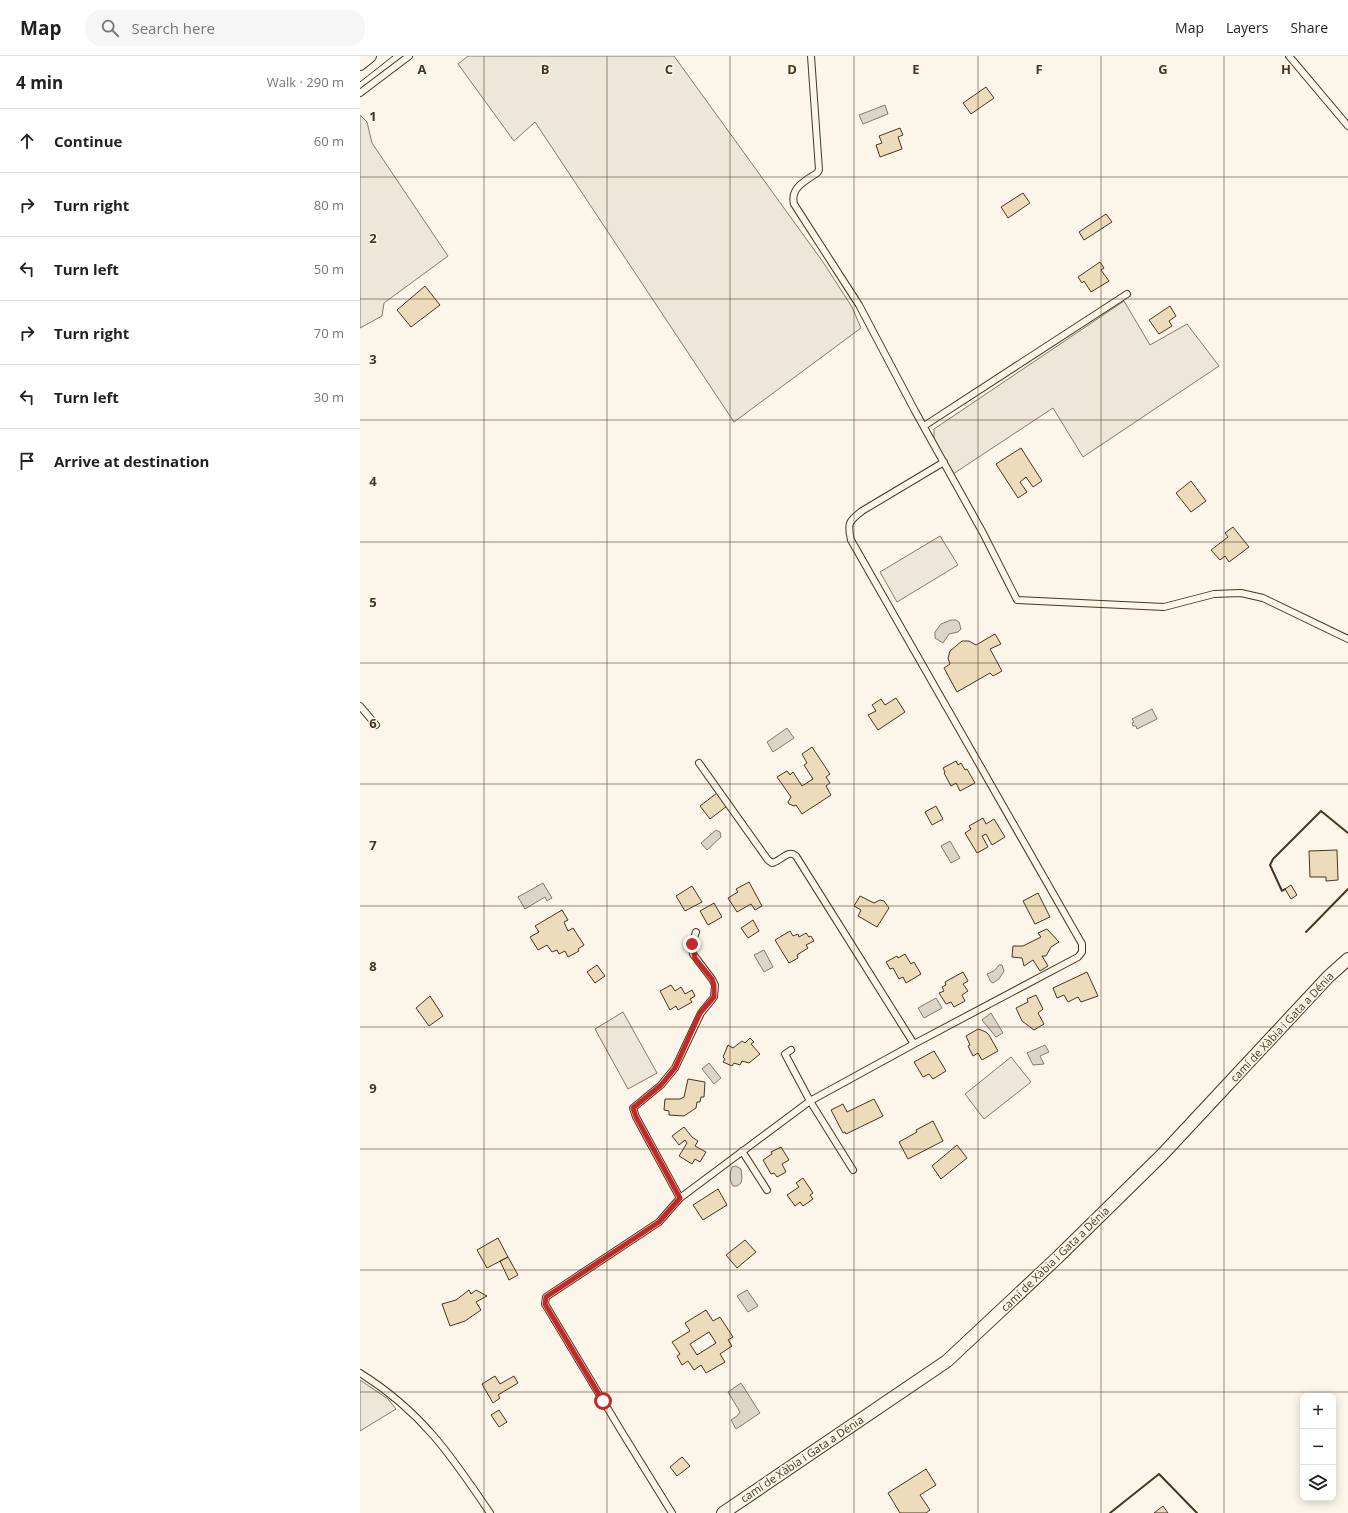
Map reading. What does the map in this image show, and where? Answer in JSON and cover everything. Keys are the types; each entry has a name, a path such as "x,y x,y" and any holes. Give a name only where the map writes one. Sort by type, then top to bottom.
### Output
{"street":[{"path":"360,64 370,56"},
{"name":"camí de Xàbia i Gata a Dénia","path":"723,1513 946,1361 1057,1258 1162,1155 1328,977 1348,959"}],"lane":[{"path":"360,93 409,56"},
{"path":"811,56 819,170 794,190 792,197 794,204 859,305 983,533 1017,600 1164,607 1214,594 1241,592 1263,598 1348,639"},
{"path":"1289,56 1348,126"},
{"path":"924,426 1127,294"},
{"path":"672,1513 545,1304 546,1297 659,1222 680,1198 810,1101 1078,957 1082,952 1082,944 851,540 849,526 852,519 862,511 944,462"},
{"path":"360,706 376,725"},
{"path":"699,763 768,860 776,862 790,853 793,853 796,856 914,1044"},
{"path":"680,1198 636,1117 633,1108 661,1085 675,1068 700,1013 714,997 714,985 712,979 693,954 692,944 696,932"},
{"path":"791,1050 785,1054 810,1101 853,1170"},
{"path":"742,1151 767,1190"},
{"path":"360,1373 408,1408 428,1428 445,1448 490,1513"}],"shaded area":[{"path":"468,56 674,56 823,262 852,307 861,328 734,422 535,122 514,141 458,64"},
{"path":"885,105 888,114 863,124 859,115"},
{"path":"360,115 367,122 372,143 448,256 384,303 382,316 360,328"},
{"path":"1124,301 1150,345 1187,324 1219,366 1083,457 1053,408 953,474 934,438 934,429"},
{"path":"940,536 958,565 897,602 880,572"},
{"path":"951,620 956,620 959,622 961,629 958,632 949,634 943,643 935,638 935,632 941,624"},
{"path":"1152,709 1157,719 1137,729 1136,726 1133,726 1132,723 1134,722 1132,719"},
{"path":"787,728 794,738 773,752 767,742"},
{"path":"716,830 720,832 721,837 707,850 701,843"},
{"path":"950,841 960,858 951,863 941,846"},
{"path":"543,883 552,898 547,901 545,897 525,909 518,897"},
{"path":"764,950 773,967 764,972 754,955"},
{"path":"999,965 1002,965 1004,971 999,979 993,983 987,974 994,971"},
{"path":"936,998 942,1008 924,1018 918,1008"},
{"path":"623,1012 657,1073 628,1089 595,1029"},
{"path":"991,1013 1003,1033 996,1037 982,1020"},
{"path":"1045,1045 1049,1052 1040,1056 1044,1064 1033,1065 1027,1053"},
{"path":"1011,1057 1031,1082 984,1119 965,1094"},
{"path":"709,1063 721,1078 714,1084 702,1069"},
{"path":"736,1166 741,1169 742,1178 741,1183 737,1186 733,1186 730,1179 731,1172 732,1167"},
{"path":"747,1290 758,1306 748,1312 737,1296"},
{"path":"360,1380 388,1399 396,1409 360,1431"},
{"path":"741,1383 760,1413 736,1429 731,1420 740,1412 728,1392"}],"building":[{"path":"986,87 994,98 971,114 963,103"},
{"path":"900,128 903,135 898,137 902,149 880,157 876,145 882,143 879,136"},
{"path":"1023,193 1030,203 1008,218 1001,207"},
{"path":"1106,214 1112,222 1084,240 1079,232"},
{"path":"1100,262 1104,268 1101,270 1109,281 1091,292 1084,281 1082,283 1078,277"},
{"path":"425,286 440,305 411,327 397,310"},
{"path":"1170,306 1176,316 1169,321 1172,326 1159,334 1149,320"},
{"path":"1021,448 1042,481 1033,487 1026,477 1020,482 1027,492 1018,498 996,464"},
{"path":"1191,481 1206,501 1191,512 1176,493"},
{"path":"1233,527 1249,547 1229,562 1225,556 1220,560 1211,550 1228,537 1225,533"},
{"path":"995,634 1001,644 990,649 1002,671 993,676 990,673 957,692 944,668 950,664 948,658 950,651 962,641 969,641 976,645"},
{"path":"896,698 905,712 878,730 868,715 876,711 872,705 881,699 885,705"},
{"path":"812,747 830,774 826,777 830,783 826,786 831,795 802,814 796,805 794,806 789,804 788,802 791,797 777,777 787,771 790,775 793,772 802,786 813,779 804,765 807,763 802,754"},
{"path":"956,761 958,765 961,763 965,770 967,769 975,783 960,791 956,783 951,786 943,768"},
{"path":"717,793 727,806 710,819 700,806"},
{"path":"936,806 943,819 932,825 925,812"},
{"path":"983,818 986,824 994,819 1005,837 992,845 986,834 982,836 988,847 977,853 965,833 971,829 969,826"},
{"path":"1337,850 1338,880 1326,881 1326,877 1310,877 1309,851"},
{"path":"749,882 762,906 755,910 751,904 737,912 728,898 738,892 736,889"},
{"path":"1291,885 1297,895 1291,899 1285,889"},
{"path":"692,886 702,902 685,911 676,896"},
{"path":"1038,893 1050,917 1035,924 1023,901"},
{"path":"860,896 874,903 880,900 884,901 889,908 877,927 858,916 861,910 854,906"},
{"path":"714,903 722,917 708,925 700,911"},
{"path":"562,910 568,920 564,922 568,931 573,928 584,945 578,949 579,951 568,957 565,951 559,954 557,950 552,952 547,945 538,950 530,937 539,932 535,926"},
{"path":"753,920 759,931 748,938 741,928"},
{"path":"1047,929 1059,942 1051,947 1046,956 1042,956 1048,966 1040,971 1033,960 1024,966 1022,958 1012,957 1013,946 1023,946 1041,937 1038,933"},
{"path":"790,931 793,936 798,934 799,937 806,933 809,937 811,936 814,941 806,945 808,948 797,955 798,958 789,963 775,940"},
{"path":"905,954 911,964 914,962 921,974 906,983 903,977 899,979 893,968 890,969 886,962 897,956 898,958"},
{"path":"597,965 605,976 595,983 587,972"},
{"path":"963,972 968,981 963,984 968,991 962,995 965,1001 954,1007 951,1002 946,1004 939,993 944,991 942,987 946,985 945,982"},
{"path":"1087,972 1098,996 1081,1002 1078,997 1068,1002 1064,995 1057,998 1053,988"},
{"path":"671,985 675,991 681,987 685,994 692,990 695,996 690,999 692,1002 678,1010 676,1006 670,1010 660,991"},
{"path":"1036,995 1043,1009 1038,1013 1044,1024 1034,1030 1022,1021 1016,1008 1028,1002 1027,999"},
{"path":"430,996 443,1016 429,1026 416,1008"},
{"path":"978,1029 989,1035 998,1051 982,1060 978,1053 973,1056 968,1046 970,1045 966,1036"},
{"path":"750,1038 754,1042 751,1044 760,1054 749,1063 742,1061 740,1065 734,1063 732,1066 723,1062 725,1059 723,1057 728,1045 733,1048 742,1041 745,1043"},
{"path":"934,1051 946,1071 933,1079 929,1074 923,1077 914,1062"},
{"path":"688,1079 705,1082 704,1097 701,1097 700,1102 697,1102 696,1108 684,1116 669,1115 669,1111 664,1110 665,1099 680,1099 684,1097"},
{"path":"874,1099 883,1116 846,1134 845,1132 843,1133 831,1110 843,1104 847,1112"},
{"path":"933,1121 943,1141 908,1159 899,1142 917,1132 916,1130"},
{"path":"684,1127 692,1137 698,1141 695,1146 706,1152 700,1162 695,1159 692,1164 679,1156 687,1143 685,1140 679,1145 672,1136"},
{"path":"957,1145 967,1158 941,1179 932,1166"},
{"path":"781,1147 789,1160 782,1164 786,1172 777,1177 774,1173 771,1174 763,1160 772,1154 771,1152"},
{"path":"803,1178 813,1193 810,1195 813,1199 803,1206 800,1202 795,1206 787,1195 799,1187 796,1183"},
{"path":"718,1189 727,1205 703,1220 693,1205"},
{"path":"498,1238 508,1257 487,1268 477,1250"},
{"path":"745,1240 756,1252 737,1268 726,1255"},
{"path":"508,1257 518,1275 509,1280 500,1261"},
{"path":"469,1290 471,1294 476,1290 487,1296 476,1302 481,1310 465,1321 450,1326 442,1304 456,1300"},
{"path":"706,1310 713,1321 720,1317 733,1337 728,1340 732,1346 720,1354 725,1362 706,1373 701,1365 694,1370 688,1361 682,1365 677,1356 680,1354 672,1342 690,1331 685,1323","holes":["709,1332 716,1343 697,1355 690,1344"]},
{"path":"495,1376 500,1384 514,1376 518,1383 498,1395 500,1398 493,1403 482,1384"},
{"path":"499,1410 507,1422 499,1427 491,1415"},
{"path":"682,1457 690,1466 677,1476 670,1467"},
{"path":"926,1469 936,1485 920,1495 930,1510 926,1513 900,1513 888,1493"},
{"path":"1163,1506 1168,1513 1154,1513"}],"tram line":[{"path":"360,82 393,56"}],"wall":[{"path":"1285,889 1282,891 1270,865 1273,859 1321,811 1348,833"},
{"path":"1306,932 1348,889"},
{"path":"1110,1513 1159,1474 1197,1513"}],"route":[{"path":"603,1401 545,1304 546,1297 659,1222 680,1198 636,1117 633,1108 661,1085 675,1068 700,1013 714,997 714,985 712,979 695,958 692,944"}]}
